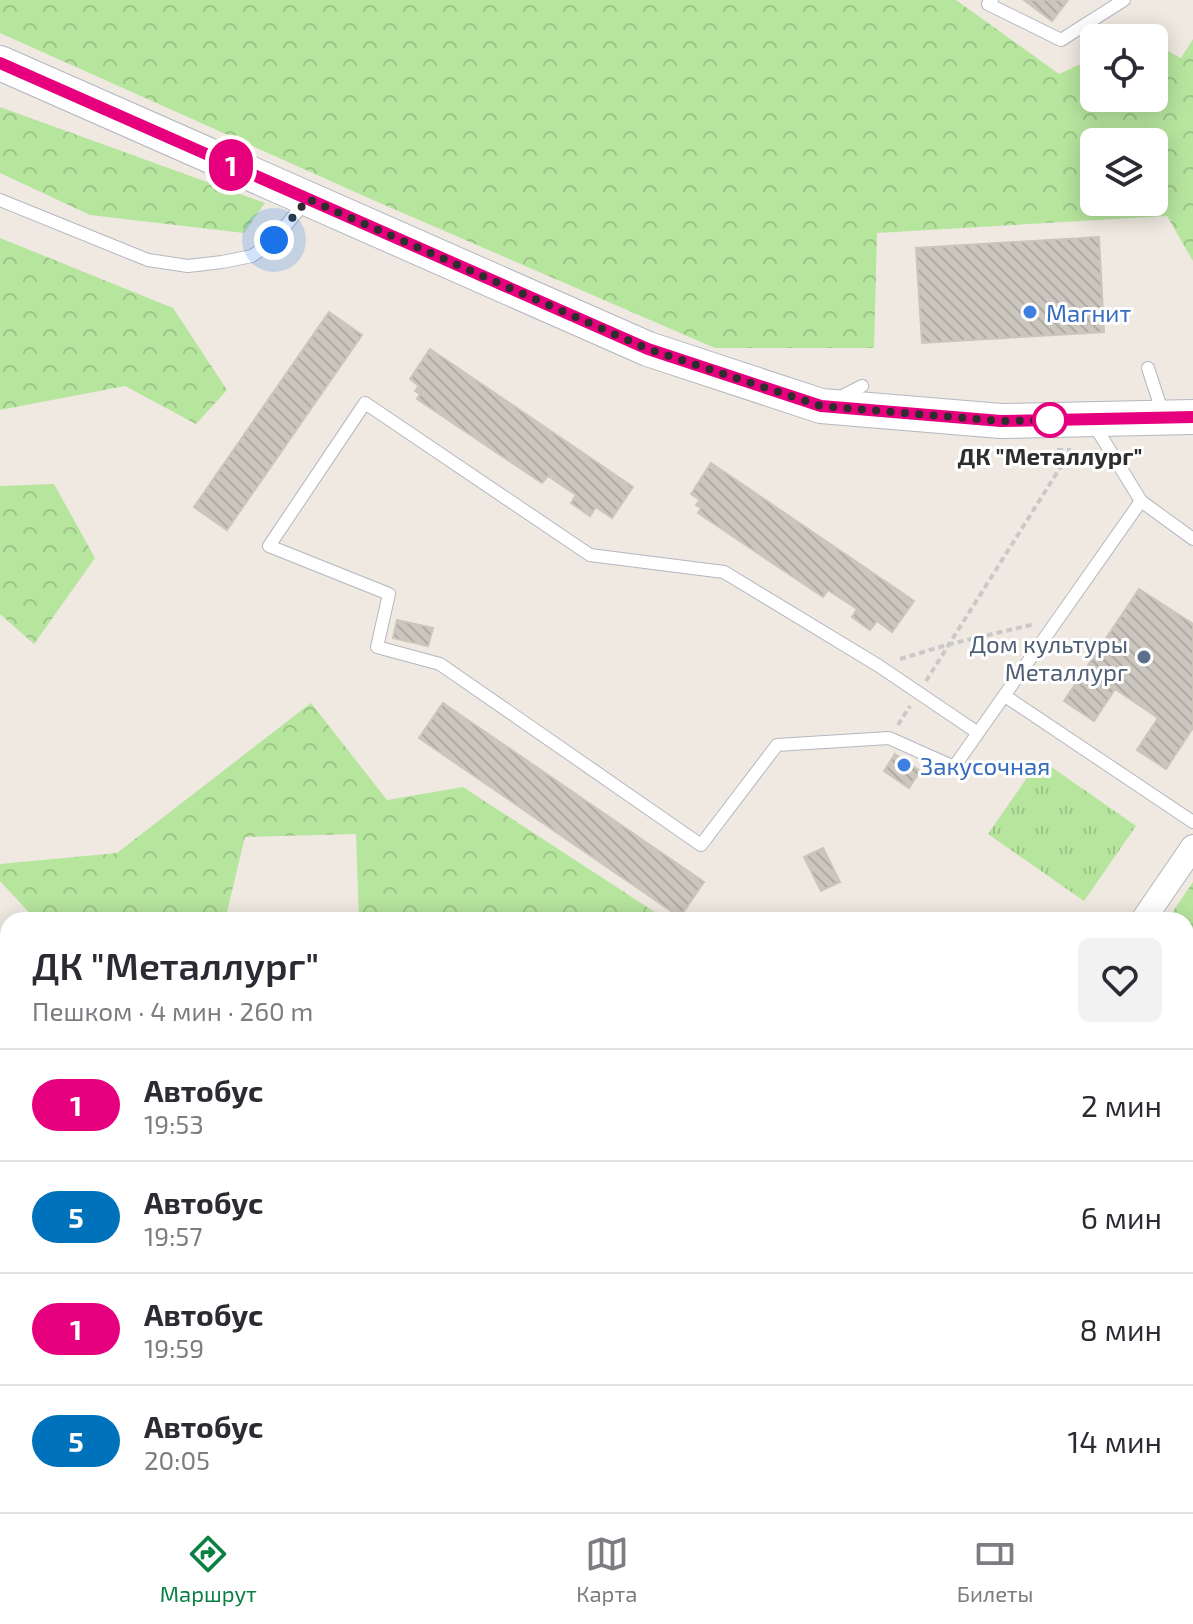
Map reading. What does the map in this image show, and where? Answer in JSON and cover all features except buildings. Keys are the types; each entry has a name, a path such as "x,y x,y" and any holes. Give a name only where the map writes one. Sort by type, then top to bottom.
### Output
{"main road":[{"path":"0,63 648,349 821,406 1001,421 1178,417"}],"street":[{"path":"1148,912 1193,847"}],"lane":[{"path":"992,0 988,4 1061,40 1124,0"},
{"path":"0,200 148,260 188,266 252,256 274,240 308,199"},
{"path":"1148,368 1178,417"},
{"path":"821,406 862,386"},
{"path":"978,733 879,666 724,572 590,555 365,403 269,546 389,594 377,647 440,664 701,845 777,745 889,738 954,767 1005,696 1141,501"},
{"path":"1090,419 1141,501 1193,539"},
{"path":"1005,696 1193,822"}],"path":[{"path":"889,738 1090,419"},
{"path":"879,666 950,644 1060,617"}],"green space":[{"path":"0,0 956,0 1059,74 1080,64 1080,112 1168,112 1168,51 1181,58 1193,39 1193,261 1167,216 877,233 874,348 715,348 373,200 0,33"},
{"path":"0,107 265,203 244,233 90,215 0,173"},
{"path":"0,238 173,308 227,390 196,424 125,386 0,410"},
{"path":"54,484 95,558 34,644 0,614 0,486"},
{"path":"311,703 387,800 463,787 655,912 359,912 356,834 245,837 227,912 29,912 0,881 0,864 117,853"},
{"path":"1040,759 1136,826 1084,901 988,834"},
{"path":"1193,882 1193,912 1172,912"}],"bus line":[{"name":"1","path":"0,63 648,349 821,406 1001,421 1193,417"}],"place":[{"name":"Магнит","path":"1030,312"},
{"name":"ДК \"Металлург\"","path":"1050,420"},
{"name":"Дом культуры Металлург","path":"1144,657"},
{"name":"Закусочная","path":"904,765"}],"route":[{"path":"274,240 308,199 648,349 821,406 1001,421 1055,420 1050,420"}]}
